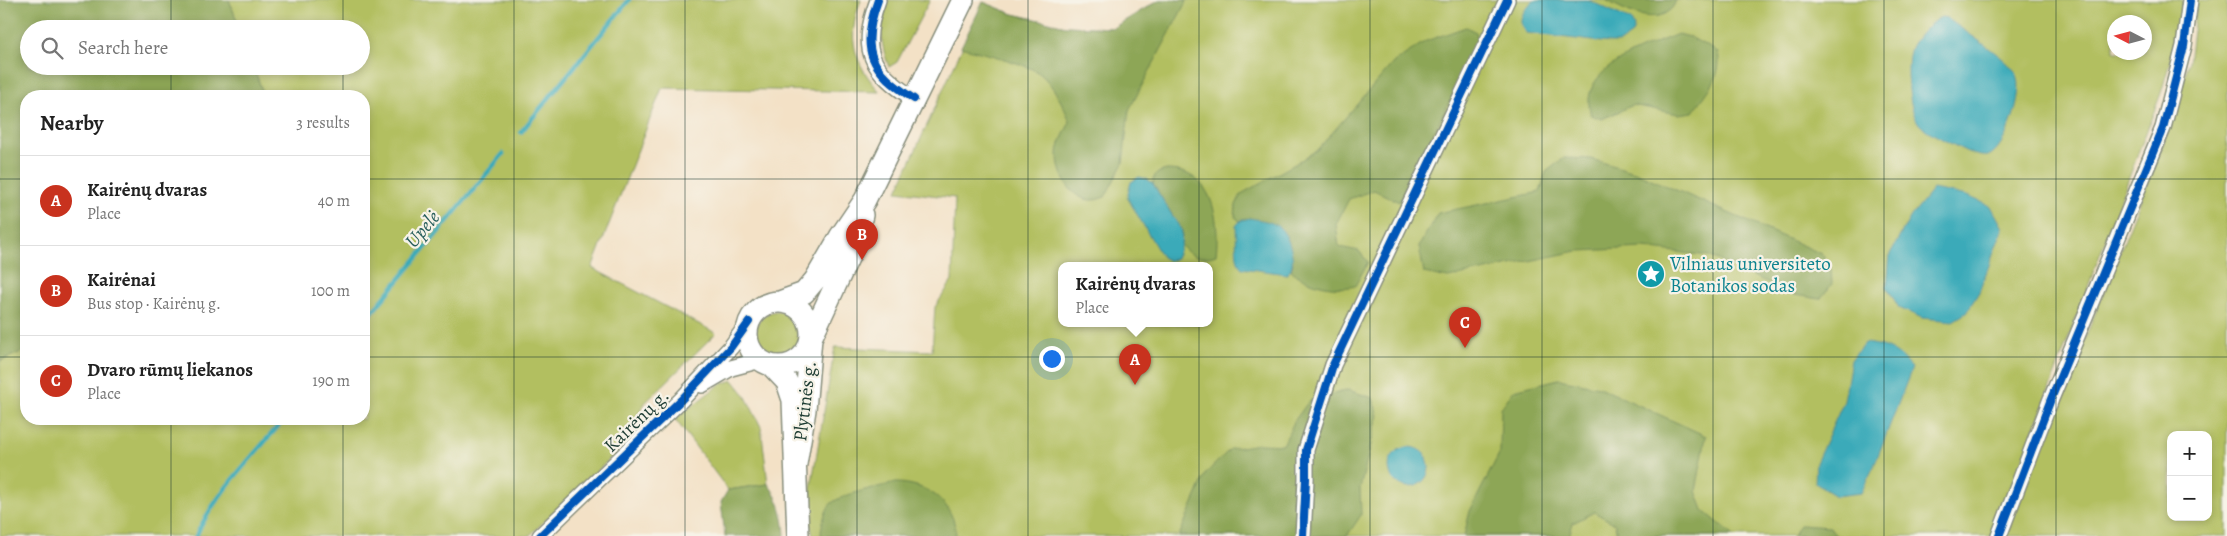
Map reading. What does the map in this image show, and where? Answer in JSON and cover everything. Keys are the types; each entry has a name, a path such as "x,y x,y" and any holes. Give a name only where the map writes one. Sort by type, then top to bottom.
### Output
{"main road":[{"path":"865,200 855,243 811,338 808,349 792,363 781,366 766,363 753,353 748,343 746,333 749,322 754,313 762,306 804,293 815,280 840,237 865,200 963,0"},
{"path":"782,301 792,304 801,310 807,318 811,338"},
{"name":"Plytinės g.","path":"796,464 805,410 811,338"},
{"name":"Plytinės g.","path":"766,363 787,382 793,400 798,536"}],"street":[{"path":"878,0 870,25 869,42 873,58 879,72 890,83 914,99"},
{"path":"1303,536 1306,450 1333,365 1507,0"},
{"path":"2000,536 2051,399 2162,128 2184,46 2190,0"},
{"name":"Kairėnų g.","path":"540,536 681,400 731,347 749,322"},
{"name":"Kairėnų g.","path":"681,400 731,368 766,363"}],"green space":[{"path":"0,0 229,0 237,20 20,20 20,75 256,75 262,90 20,90 20,353 0,361"},
{"path":"229,0 861,0 854,26 855,49 864,71 880,92 662,88 592,268 716,333 645,403 615,454 529,536 0,536 0,361 20,353 20,425 370,425 370,90 262,90 256,75 370,75 370,20 237,20"},
{"path":"888,0 930,0 897,62 889,67 882,41 883,18"},
{"name":"Vilniaus universiteto Botanikos sodas","path":"1159,0 2183,0 2180,27 2161,93 1994,536 813,536 807,511 835,347 932,351 935,307 952,281 955,198 897,191 983,2 1013,14 1066,26 1113,28"},
{"path":"1159,0 1187,0 1129,110 1123,163 1105,197 1094,200 1084,199 1070,189 1061,173 1058,155 1059,147 1070,122 1049,82 1039,73 1023,65 961,47 983,2 1013,14 1066,26 1113,28"},
{"path":"1606,0 1676,0 1673,7 1663,15 1646,16 1620,8"},
{"path":"2197,0 2227,0 2227,536 2006,536 2165,139 2189,62"},
{"path":"1466,27 1476,32 1478,40 1472,57 1399,202 1374,190 1349,199 1336,224 1339,247 1359,251 1368,262 1355,286 1330,287 1312,283 1297,275 1291,270 1293,263 1249,218 1240,221 1235,217 1236,205 1241,194 1318,149 1394,62 1426,41"},
{"path":"1678,34 1690,37 1718,52 1719,61 1716,77 1693,112 1678,114 1633,105 1602,119 1591,115 1589,99 1594,84 1603,72 1632,53"},
{"path":"1564,158 1591,159 1635,172 1822,254 1831,269 1832,284 1820,299 1795,295 1709,256 1644,248 1577,251 1448,278 1424,273 1419,246 1438,213 1540,192 1546,172"},
{"path":"1167,170 1182,172 1195,178 1204,187 1214,212 1217,241 1216,255 1201,257 1192,255 1181,245 1182,231 1153,184 1157,174"},
{"path":"773,311 783,311 797,321 801,334 797,347 791,353 783,357 773,357 759,347 755,339 755,329 765,315"},
{"path":"1559,379 1599,387 1706,436 1696,491 1703,510 1734,536 1617,536 1615,524 1594,512 1573,523 1569,536 1464,536 1470,511 1500,452 1501,408 1514,390"},
{"path":"733,380 745,395 761,427 768,484 728,490 675,419 719,385"},
{"path":"1348,390 1373,398 1378,416 1360,488 1361,515 1347,536 1179,536 1206,473 1230,449 1259,444 1283,445 1295,420 1309,401"},
{"path":"895,483 918,486 937,497 951,513 956,536 821,536 824,517 829,506 834,502 849,495"},
{"path":"768,484 776,496 781,509 785,536 725,536 721,502 728,490"},
{"path":"1800,525 1830,527 1836,536 1793,536"}],"water":[{"path":"1533,0 1588,0 1631,20 1634,27 1632,34 1619,43 1610,43 1526,33 1521,20 1524,12"},
{"path":"1942,17 1947,18 2006,61 2017,75 2019,83 2018,94 2012,119 2001,143 1988,156 1970,153 1929,132 1920,125 1913,110 1908,76 1911,48 1924,30"},
{"path":"1139,177 1147,179 1153,184 1182,231 1181,245 1176,259 1169,261 1162,257 1127,197 1131,182"},
{"path":"1933,189 1967,196 1991,206 2003,228 1979,292 1966,313 1953,321 1922,318 1899,308 1887,287 1890,254 1911,216"},
{"path":"1249,218 1271,223 1282,230 1292,252 1292,265 1287,274 1242,268 1239,265 1236,226 1240,221"},
{"path":"1864,343 1879,345 1891,350 1912,368 1874,466 1861,493 1836,496 1815,483 1816,463 1844,401 1851,360"},
{"path":"1409,447 1423,453 1429,467 1423,481 1409,487 1395,481 1389,467 1395,453"}],"waterway":[{"name":"Upelė","path":"521,132 629,0"},
{"name":"Upelė","path":"370,315 503,154"},
{"name":"Upelė","path":"196,536 204,520 225,489 279,425"}],"cycle path":[{"path":"878,0 872,18 870,33 870,46 873,58 879,69 888,79 914,99"},
{"path":"1303,536 1306,450 1333,365 1507,0"},
{"path":"1999,536 2051,399 2163,128 2184,46 2190,0"},
{"path":"540,536 681,400 731,347 749,322"}],"place":[{"name":"Kairėnai","path":"862,260"},
{"name":"Vilniaus universiteto Botanikos sodas","path":"1651,274"},
{"name":"Dvaro rūmų liekanos","path":"1465,348"},
{"name":"Kairėnų dvaras","path":"1135,385"}]}
